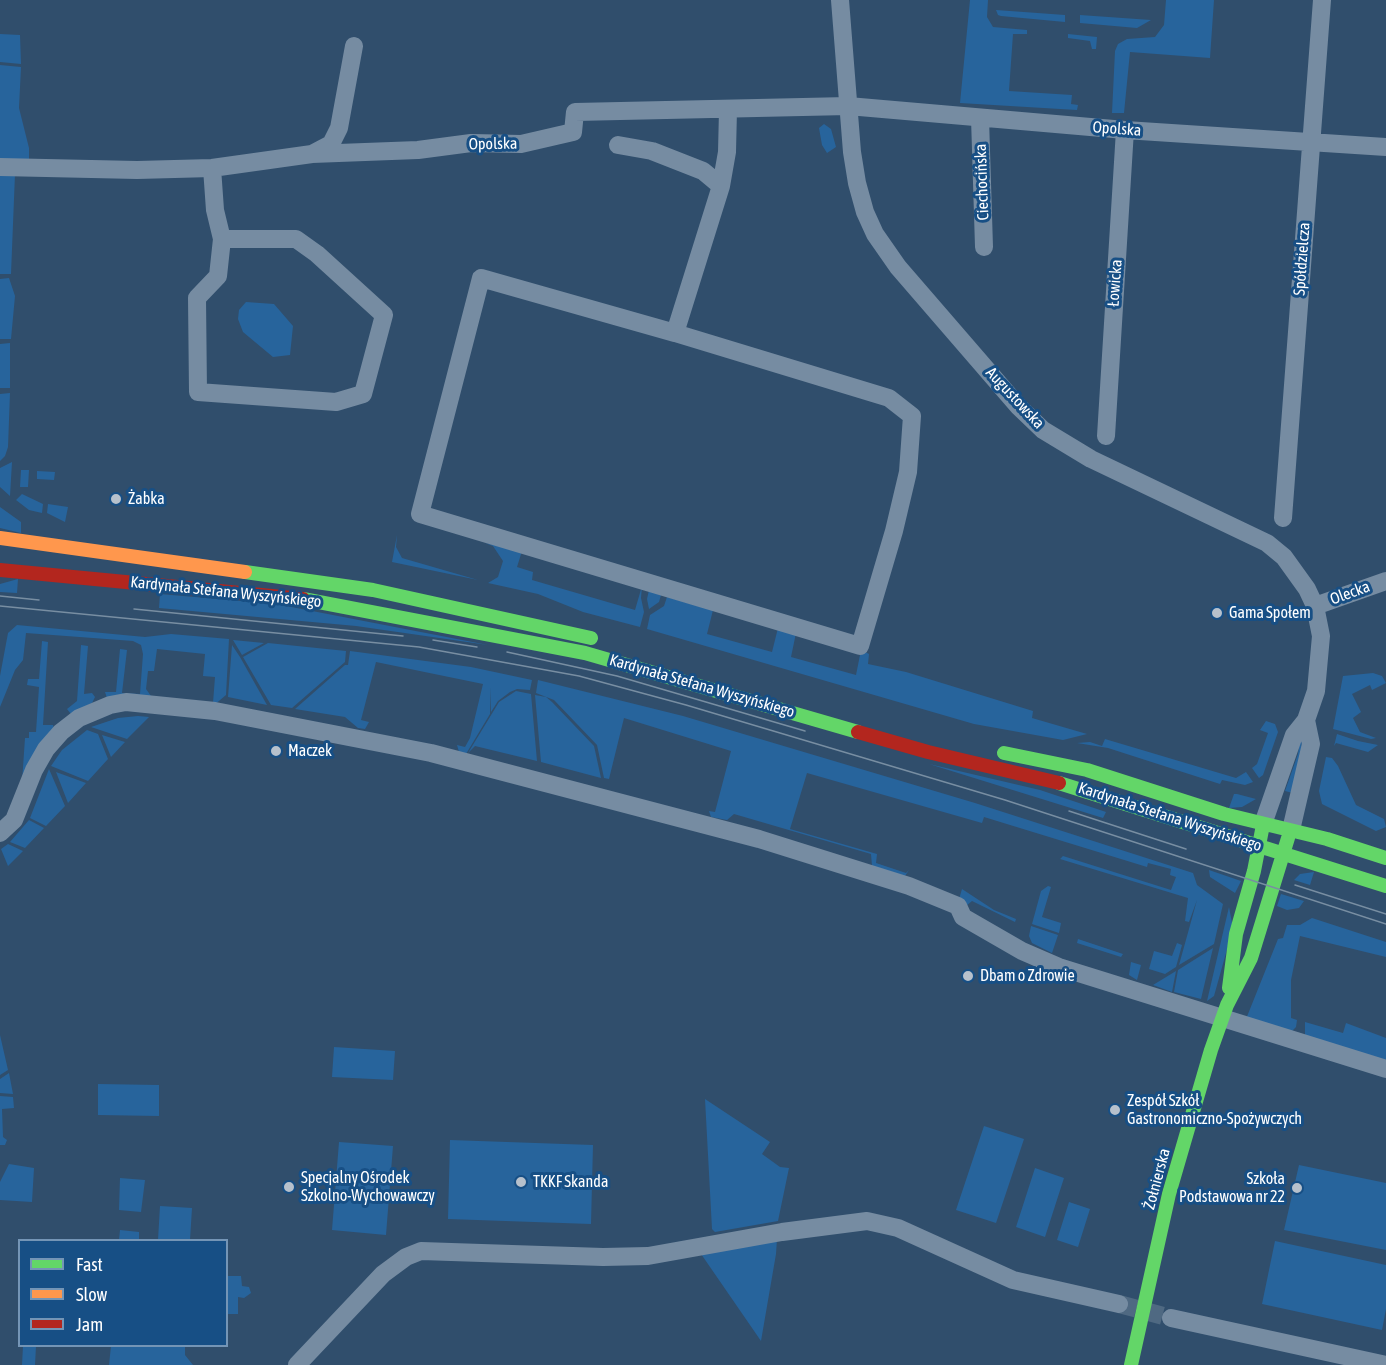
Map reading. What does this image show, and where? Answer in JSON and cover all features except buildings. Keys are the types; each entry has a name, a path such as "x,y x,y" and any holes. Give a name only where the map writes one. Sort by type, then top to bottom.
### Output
{"main road":[{"name":"Kardynała Stefana Wyszyńskiego","path":"0,538 362,588 516,619 604,641"},
{"name":"Kardynała Stefana Wyszyńskiego","path":"0,570 308,599 585,653 928,752 1076,787 1386,886"},
{"name":"Kardynała Stefana Wyszyńskiego","path":"989,750 1087,770 1263,824 1386,858"},
{"name":"Żołnierska","path":"1131,1365 1169,1194 1224,1012 1236,934 1263,824"},
{"name":"Żołnierska","path":"1224,1012 1251,958 1291,830"}],"street":[{"name":"Augustowska","path":"840,0 848,106 857,183 874,234 898,267 1019,407 1043,430 1067,446 1267,543 1296,571 1315,606 1321,636 1313,704 1306,720 1294,735 1263,824"},
{"name":"Spółdzielcza","path":"1283,518 1322,0"},
{"name":"Opolska","path":"312,154 331,144 339,128 354,46"},
{"path":"675,333 721,186 727,152 728,110 848,106"},
{"name":"Opolska","path":"848,106 1125,130 1386,147"},
{"name":"Opolska","path":"0,167 137,170 212,168 312,154 418,150 471,143 520,144 573,132 575,112 728,110"},
{"name":"Ciechocińska","path":"980,118 984,247"},
{"name":"Łowicka","path":"1106,435 1125,130"},
{"path":"618,145 652,151 703,171 721,186"},
{"path":"212,168 215,210 222,239 218,276 197,298 198,392 336,402 363,394 384,315 317,254 296,239 222,239"},
{"path":"481,278 675,333 889,398 912,416 908,472 897,521 860,646 420,514 481,278"},
{"name":"Olecka","path":"1315,606 1386,581"},
{"path":"0,833 14,820 42,754 61,732 80,718 110,705 126,702 215,711 431,753 759,839 909,886 958,906 963,917 1022,951 1059,967 1224,1012 1386,1069"},
{"name":"Augustowska","path":"1291,830 1311,744 1306,720"},
{"path":"297,1365 383,1274 406,1257 422,1251 603,1257 648,1256 782,1232 867,1221 898,1228 1013,1280 1119,1304"},
{"path":"1170,1318 1386,1365"}],"shaded area":[{"path":"970,0 988,0 987,17 993,27 1027,30 1027,34 1013,34 1009,91 1072,95 1071,104 1078,105 1077,110 960,103"},
{"path":"1166,0 1214,0 1210,58 1130,52 1124,113 1112,113 1115,51 1118,44 1127,39 1155,37 1164,25"},
{"path":"996,10 1065,15 1065,22 1001,16"},
{"path":"1080,15 1151,20 1137,28 1080,23"},
{"path":"0,34 20,35 21,64 0,62"},
{"path":"1068,34 1097,37 1096,49 1092,49 1090,41 1068,38"},
{"path":"0,65 21,67 19,108 29,148 29,160 0,160"},
{"path":"824,124 831,129 836,147 827,153 822,145 819,128"},
{"path":"15,174 11,274 0,274 0,176"},
{"path":"9,278 15,296 11,339 0,339 0,279"},
{"path":"246,302 274,304 293,326 290,355 273,357 243,332 238,319 239,310"},
{"path":"10,343 10,388 0,388 0,344"},
{"path":"10,393 8,447 5,456 0,461 0,394"},
{"path":"12,462 10,496 0,487 0,468"},
{"path":"21,470 29,470 28,487 20,487"},
{"path":"37,471 55,472 54,480 37,479"},
{"path":"22,494 43,504 42,513 29,510 16,500"},
{"path":"48,504 68,507 65,522 47,513"},
{"path":"0,507 21,522 21,533 0,528"},
{"path":"397,535 396,547 402,558 478,580 392,562"},
{"path":"485,543 522,551 517,567 533,572 532,580 635,610 642,586 641,598 644,612 640,627 583,612 538,594 488,583 498,577 503,561 493,546"},
{"path":"18,579 17,593 0,592 0,584"},
{"path":"649,590 661,595 659,602 649,609 647,599"},
{"path":"160,594 276,604 488,645 356,626 159,608"},
{"path":"667,597 713,610 707,634 772,652 778,628 796,633 791,657 856,675 860,655 865,652 869,654 868,664 906,672 1033,711 1032,718 1087,734 1063,740 974,724 647,629 650,615 664,606"},
{"path":"17,625 145,637 171,634 229,639 226,695 213,706 161,697 213,703 215,677 203,676 205,654 157,649 154,671 148,671 146,689 151,696 107,698 105,692 116,692 120,649 127,650 122,693 140,694 143,654 141,645 133,641 26,633 23,660 15,670 0,707 0,676 8,633"},
{"path":"233,640 264,643 242,655"},
{"path":"42,641 48,642 43,725 53,725 54,729 22,782 25,738 29,738 29,732 36,732 39,687 27,685 28,679 39,679"},
{"path":"268,643 346,651 345,662 292,708 271,705 243,657"},
{"path":"81,645 88,646 84,694 92,693 95,697 92,703 71,714 67,709 77,701"},
{"path":"232,645 240,657 267,705 228,697"},
{"path":"350,651 471,667 532,680 530,690 517,689 510,692 498,701 491,712 491,687 490,714 466,754 459,752 457,745 465,747 470,738 483,684 376,662 361,720 369,722 365,729 358,728 345,717 295,709 345,665 348,665"},
{"path":"1373,673 1382,676 1386,683 1372,690 1370,685 1352,694 1361,712 1353,718 1360,732 1376,738 1371,739 1333,729 1343,676"},
{"path":"538,680 683,716 975,803 1193,873 1197,885 1223,904 1214,944 1179,965 1197,900 1189,922 1185,921 1188,898 1060,859 1063,856 1171,890 1176,877 1170,875 1171,869 1148,863 1147,867 984,817 982,823 807,773 790,829 877,854 876,863 906,873 909,870 905,876 872,866 871,854 734,814 727,820 711,817 709,811 715,812 731,751 624,718 609,779 604,778 597,745 554,700 536,693"},
{"path":"516,691 531,694 537,761 475,746 468,753 499,702"},
{"path":"535,695 546,697 552,702 594,746 601,778 541,762"},
{"path":"149,717 127,739 91,727 118,718"},
{"path":"1266,721 1275,724 1278,732 1263,775 1259,778 1252,768 1257,764 1268,733 1260,730"},
{"path":"87,730 98,734 108,759 88,781 51,766 62,750"},
{"path":"1301,730 1303,730 1297,794 1285,791 1298,754"},
{"path":"1337,734 1378,745 1368,752 1336,743 1334,746"},
{"path":"102,735 125,742 111,757"},
{"path":"1105,739 1236,778 1246,772 1253,782 1245,785 1222,780 1220,784 1108,748 1077,743 1090,742 1102,746"},
{"path":"1326,757 1332,758 1338,766 1356,805 1384,819 1386,827 1376,831 1322,804 1319,791"},
{"path":"929,764 1040,790 1106,812 1103,818"},
{"path":"49,769 65,806 46,826 30,818"},
{"path":"56,772 86,783 68,803"},
{"path":"1234,794 1256,799 1242,807 1229,808"},
{"path":"29,820 44,828 25,848 10,842"},
{"path":"8,844 23,851 8,866 1,849"},
{"path":"1209,870 1241,881 1235,893 1210,877"},
{"path":"1314,872 1310,885 1294,880 1300,874"},
{"path":"1048,886 1051,887 1042,917 1061,923 1059,933 1032,924 1041,891"},
{"path":"962,889 994,910 1016,919 1015,922 972,901 966,906 959,899"},
{"path":"1281,894 1304,901 1299,908 1287,910 1277,906"},
{"path":"1229,907 1233,928 1214,996 1207,1001"},
{"path":"1312,918 1386,942 1386,957 1300,936 1291,980 1291,1018 1297,1020 1296,1027 1291,1032 1246,1019 1278,939 1283,938 1287,925 1300,925"},
{"path":"1031,926 1058,935 1052,953 1032,943 1029,936"},
{"path":"1078,939 1123,954 1121,957 1077,943"},
{"path":"1177,943 1182,945 1176,967 1165,974 1149,969 1154,951 1172,956"},
{"path":"1213,948 1201,999 1174,992 1178,970"},
{"path":"1131,962 1141,965 1137,980 1129,975"},
{"path":"1176,971 1172,992 1153,985"},
{"path":"1305,1022 1343,1033 1346,1023 1386,1038 1386,1060 1305,1036"},
{"path":"0,1035 8,1070 0,1075"},
{"path":"334,1047 395,1051 393,1080 332,1077"},
{"path":"9,1073 13,1094 0,1093 0,1079"},
{"path":"98,1084 159,1085 159,1116 98,1115"},
{"path":"0,1096 13,1097 14,1108 2,1109 3,1137 7,1140 5,1145 0,1145"},
{"path":"705,1099 770,1142 762,1154 780,1167 789,1168 778,1221 715,1232 712,1229"},
{"path":"984,1126 1024,1139 996,1223 956,1210"},
{"name":"TKKF Skanda","path":"450,1140 593,1145 591,1224 448,1219"},
{"path":"339,1142 393,1146 386,1235 332,1230"},
{"path":"9,1164 34,1168 32,1202 0,1200 0,1182"},
{"path":"1299,1165 1386,1183 1386,1250 1284,1230"},
{"path":"1035,1168 1064,1178 1045,1237 1016,1227"},
{"path":"120,1178 145,1180 141,1212 119,1210"},
{"path":"1069,1202 1090,1209 1078,1247 1057,1240"},
{"path":"160,1206 192,1208 190,1239 158,1239"},
{"path":"120,1230 139,1232 139,1239 119,1239"},
{"path":"777,1239 776,1254 761,1341 699,1251"},
{"path":"1275,1241 1386,1265 1386,1309 1382,1330 1262,1304"},
{"path":"228,1276 241,1276 242,1286 249,1287 251,1293 244,1298 238,1297 238,1314 228,1314"},
{"path":"23,1347 36,1347 35,1365 22,1365"},
{"path":"111,1347 185,1347 185,1355 193,1365 109,1365"}],"tunnel":[{"path":"1119,1304 1171,1318"}],"tram line":[{"path":"0,596 39,600"},
{"path":"0,606 419,647 579,676 686,705 1005,800 1386,924"},
{"path":"134,609 403,636"},
{"path":"433,640 477,647"},
{"path":"507,652 617,676 805,731"},
{"path":"1069,811 1186,849"},
{"path":"1295,885 1386,914"}],"traffic: fast":[{"path":"245,572 373,590 591,638"},
{"path":"303,599 585,653 858,732"},
{"path":"1004,753 1087,770 1224,814 1327,839 1386,858"},
{"path":"1059,783 1386,886"},
{"path":"1229,988 1236,934 1254,871 1262,830"},
{"path":"1131,1365 1169,1194 1211,1050 1227,1005 1251,958 1288,838"}],"traffic: slow":[{"path":"0,538 245,572"}],"traffic: jam":[{"path":"0,570 303,599"},
{"path":"858,732 928,752 1059,783"}],"place":[{"name":"Żabka","path":"116,499"},
{"name":"Gama Społem","path":"1217,613"},
{"name":"Maczek","path":"276,751"},
{"name":"Dbam o Zdrowie","path":"968,976"},
{"name":"Zespół Szkół Gastronomiczno-Spożywczych","path":"1115,1110"},
{"name":"TKKF Skanda","path":"521,1182"},
{"name":"Specjalny Ośrodek Szkolno-Wychowawczy","path":"289,1187"},
{"name":"Szkoła Podstawowa nr 22","path":"1297,1188"}]}
